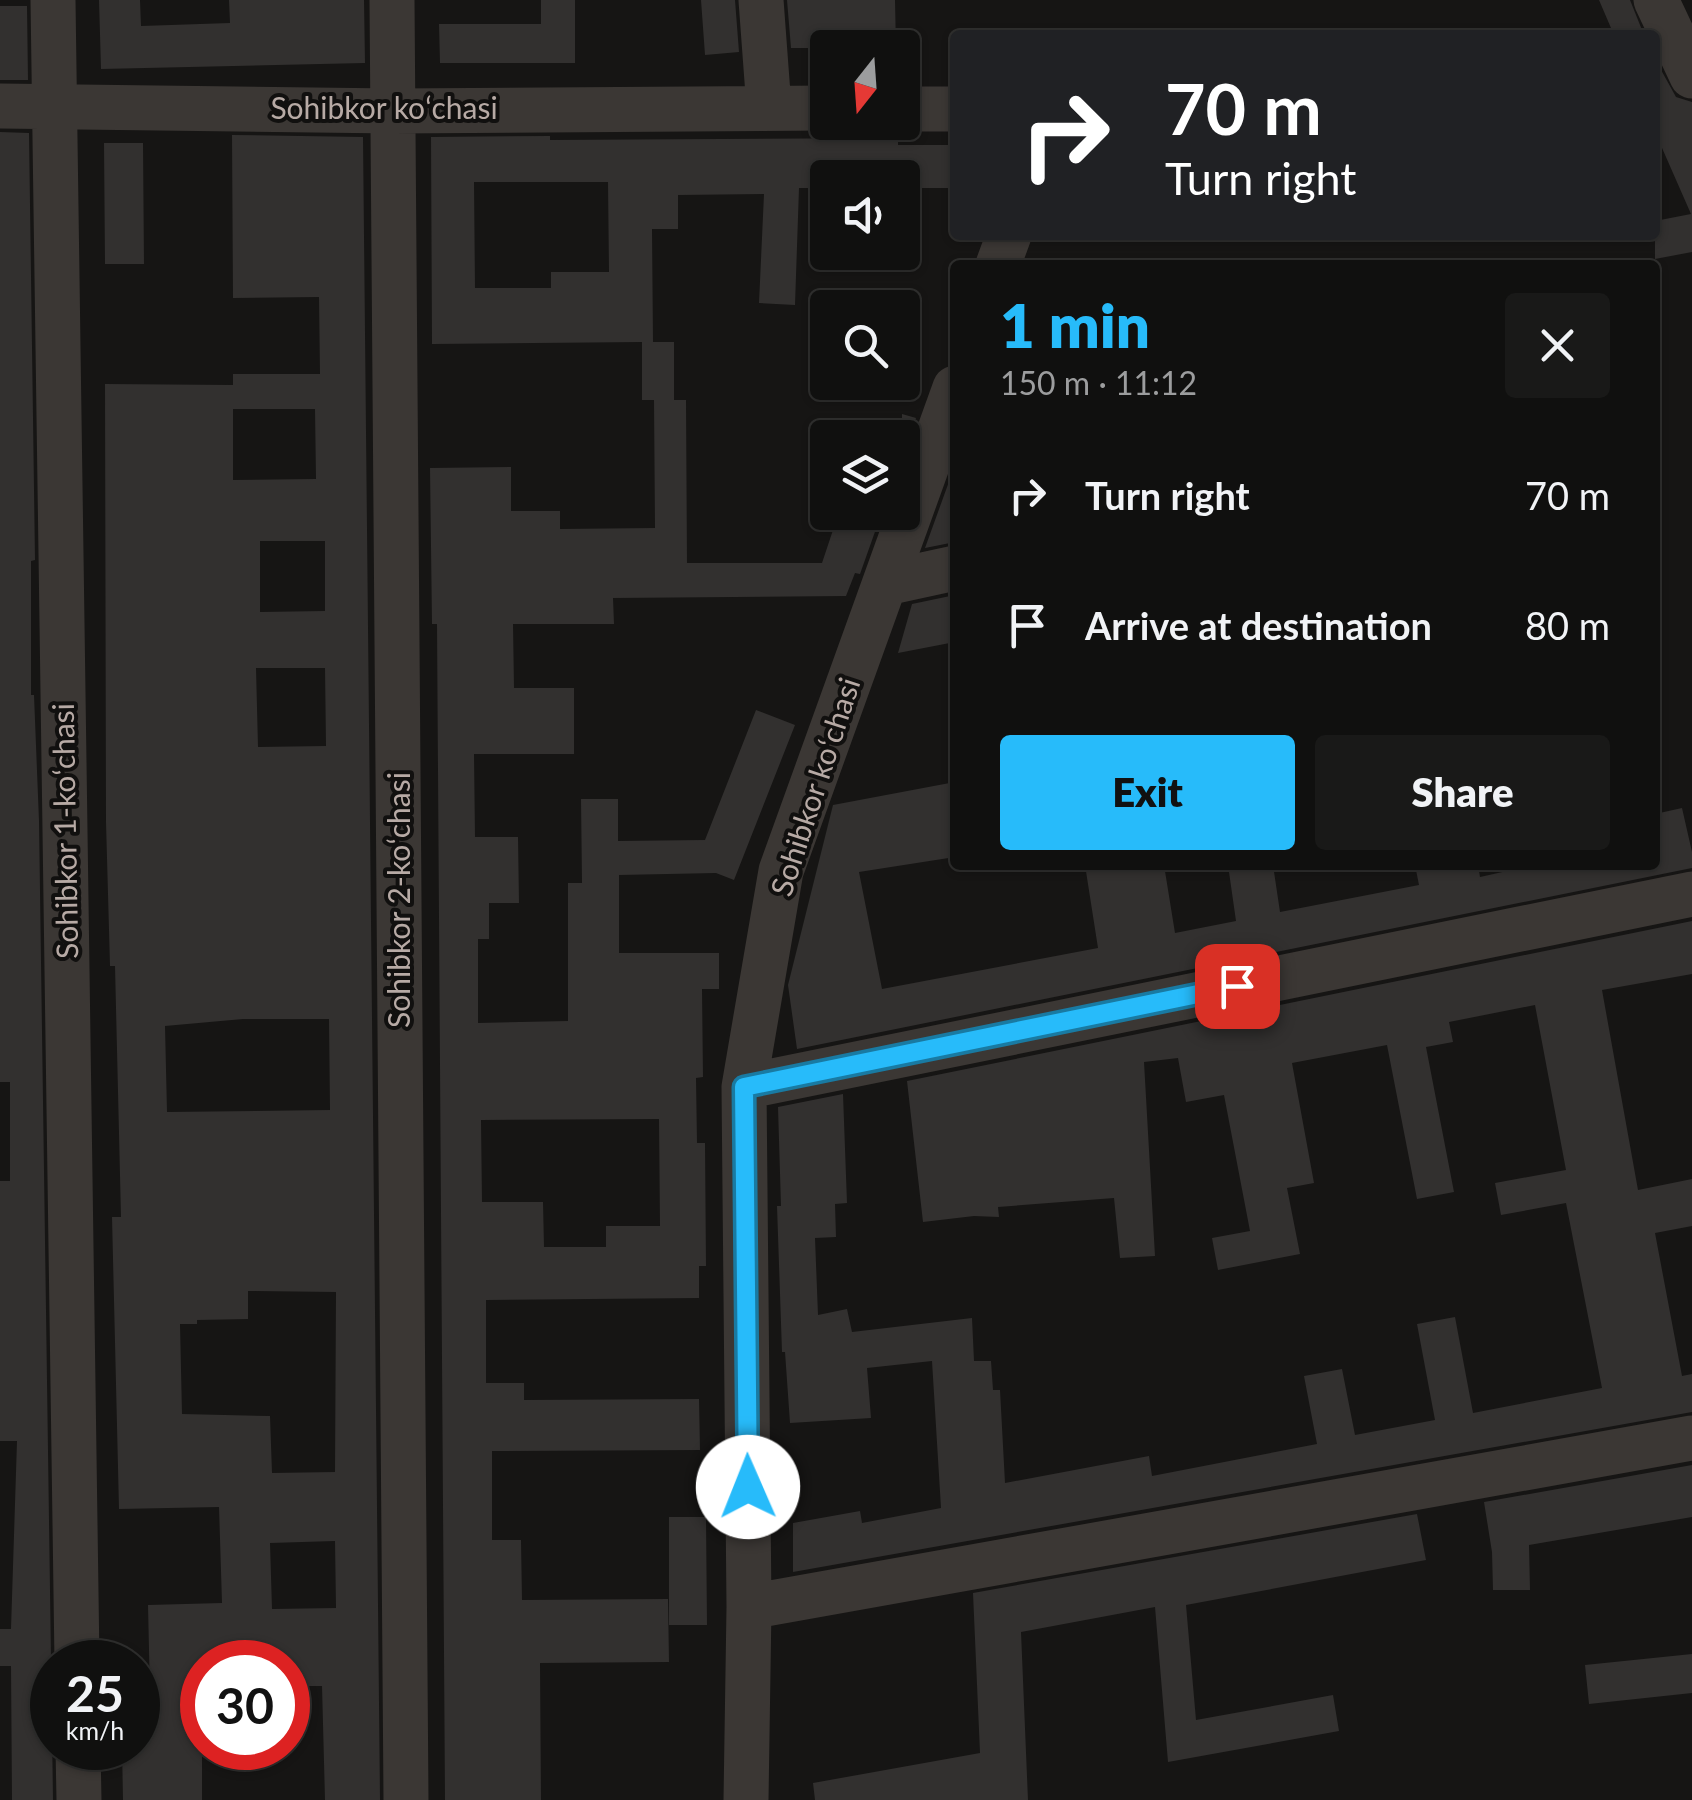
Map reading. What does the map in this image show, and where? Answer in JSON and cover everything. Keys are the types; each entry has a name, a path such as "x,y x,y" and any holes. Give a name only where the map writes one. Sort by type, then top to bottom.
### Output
{"street":[{"name":"Sohibkor 1-koʻchasi","path":"53,0 77,1640"},
{"name":"Sohibkor 2-koʻchasi","path":"392,0 406,1800"},
{"path":"761,0 768,108"},
{"path":"1656,0 1692,76"},
{"name":"Sohibkor koʻchasi","path":"0,106 394,110 810,108"},
{"path":"920,109 950,110"},
{"name":"Sohibkor koʻchasi","path":"746,1800 749,1607 744,1087 781,871 950,402"},
{"path":"886,583 950,569"},
{"path":"744,1087 1692,894"},
{"path":"749,1607 1692,1438"},
{"path":"78,1770 78,1800"}],"building":[{"path":"99,0 140,0 141,26 230,23 229,0 364,0 365,63 101,69"},
{"path":"541,0 575,0 575,63 440,63 439,24 541,24"},
{"path":"701,0 735,0 739,52 705,55"},
{"path":"787,0 895,0 896,30 810,30 810,48 791,48"},
{"path":"1599,0 1630,0 1642,30 1612,30"},
{"path":"0,6 27,6 28,80 0,80"},
{"path":"1660,68 1676,97 1692,102 1692,252 1655,259 1660,220 1691,214 1660,143"},
{"path":"0,132 29,133 35,560 31,561 31,695 39,821 51,1640 30,1640 30,1770 53,1770 53,1800 12,1800 11,1666 0,1666 0,1629 11,1629 17,1441 0,1441 0,1181 10,1181 10,1082 0,1082"},
{"path":"232,135 363,137 380,1800 325,1800 322,1686 310,1686 310,1640 180,1640 180,1770 202,1770 202,1800 123,1800 122,1770 160,1770 160,1640 149,1640 148,1605 222,1603 219,1507 119,1509 112,1217 121,1217 115,966 110,966 106,822 105,384 233,385 233,374 320,374 319,297 233,298","holes":["233,409 315,409 316,479 233,480","260,541 325,541 325,611 260,612","256,668 325,668 326,746 258,747","243,1019 329,1019 330,1110 167,1112 165,1026","248,1291 336,1292 335,1472 272,1473 270,1416 182,1414 180,1324 248,1319","335,1541 336,1608 272,1609 270,1543"]},
{"path":"431,137 810,139 950,145 950,188 920,188 920,160 810,160 810,188 799,188 795,305 759,303 764,194 678,195 678,229 652,229 653,342 674,342 674,400 686,400 687,563 822,563 833,530 876,530 860,574 855,573 846,596 613,598 614,624 513,624 514,688 574,688 574,754 474,754 475,837 518,837 519,903 489,903 489,939 478,939 478,1023 568,1021 568,883 582,883 581,799 618,799 618,841 705,840 756,710 795,725 734,880 716,873 619,875 619,953 719,953 719,989 702,989 703,1077 696,1078 697,1143 705,1143 706,1266 699,1266 699,1298 486,1300 486,1383 524,1383 524,1400 699,1399 700,1450 492,1451 492,1540 521,1540 522,1600 668,1599 669,1662 540,1663 541,1800 445,1800 437,624 432,624 430,468 511,467 511,511 560,511 560,529 655,528 654,400 642,400 642,342 432,344","holes":["474,182 608,182 609,272 551,272 551,288 475,288","659,1119 660,1226 606,1226 606,1247 544,1247 543,1202 482,1202 481,1120"]},
{"path":"104,143 143,143 144,264 105,264"},
{"path":"950,479 950,543 925,548"},
{"path":"950,596 950,643 898,653 912,604"},
{"path":"950,783 950,858 859,872 882,989 1098,948 1086,870 1165,870 1175,933 1236,921 1229,870 1274,870 1280,912 1419,885 1416,870 1479,870 1480,877 1512,870 1660,870 1660,813 1682,808 1692,868 797,1049 788,985 833,805"},
{"path":"1692,921 1692,974 1602,990 1638,1190 1692,1179 1692,1226 1655,1233 1682,1376 1692,1374 1692,1412 793,1572 793,1523 860,1511 862,1523 941,1508 932,1361 867,1368 871,1418 790,1423 782,1352 778,1107 843,1094 847,1203 835,1204 836,1237 815,1238 818,1315 847,1309 852,1332 972,1318 974,1361 991,1361 993,1390 1000,1390 1005,1483 1149,1456 1152,1476 1317,1444 1304,1376 1342,1369 1355,1435 1435,1420 1417,1324 1455,1317 1473,1413 1602,1388 1566,1203 1501,1215 1495,1183 1566,1170 1535,1005 1449,1022 1453,1042 1426,1047 1454,1192 1417,1199 1387,1045 1292,1063 1314,1183 1287,1188 1300,1254 1218,1270 1212,1238 1250,1231 1224,1095 1186,1102 1178,1058 1144,1062 1155,1256 1120,1258 1114,1198 998,1207 999,1217 923,1222 907,1081"},
{"path":"1692,1465 1692,1517 1529,1545 1530,1590 1493,1590 1484,1502"},
{"path":"1417,1514 1426,1560 1186,1605 1196,1720 1333,1695 1339,1731 1168,1762 1155,1607 1021,1632 1028,1800 815,1800 813,1783 980,1753 973,1593"},
{"path":"669,1517 706,1517 707,1625 669,1625"},
{"path":"1692,1654 1692,1693 1589,1704 1585,1665"}],"route":[{"path":"748,1487 744,1087 1237,986"}]}
